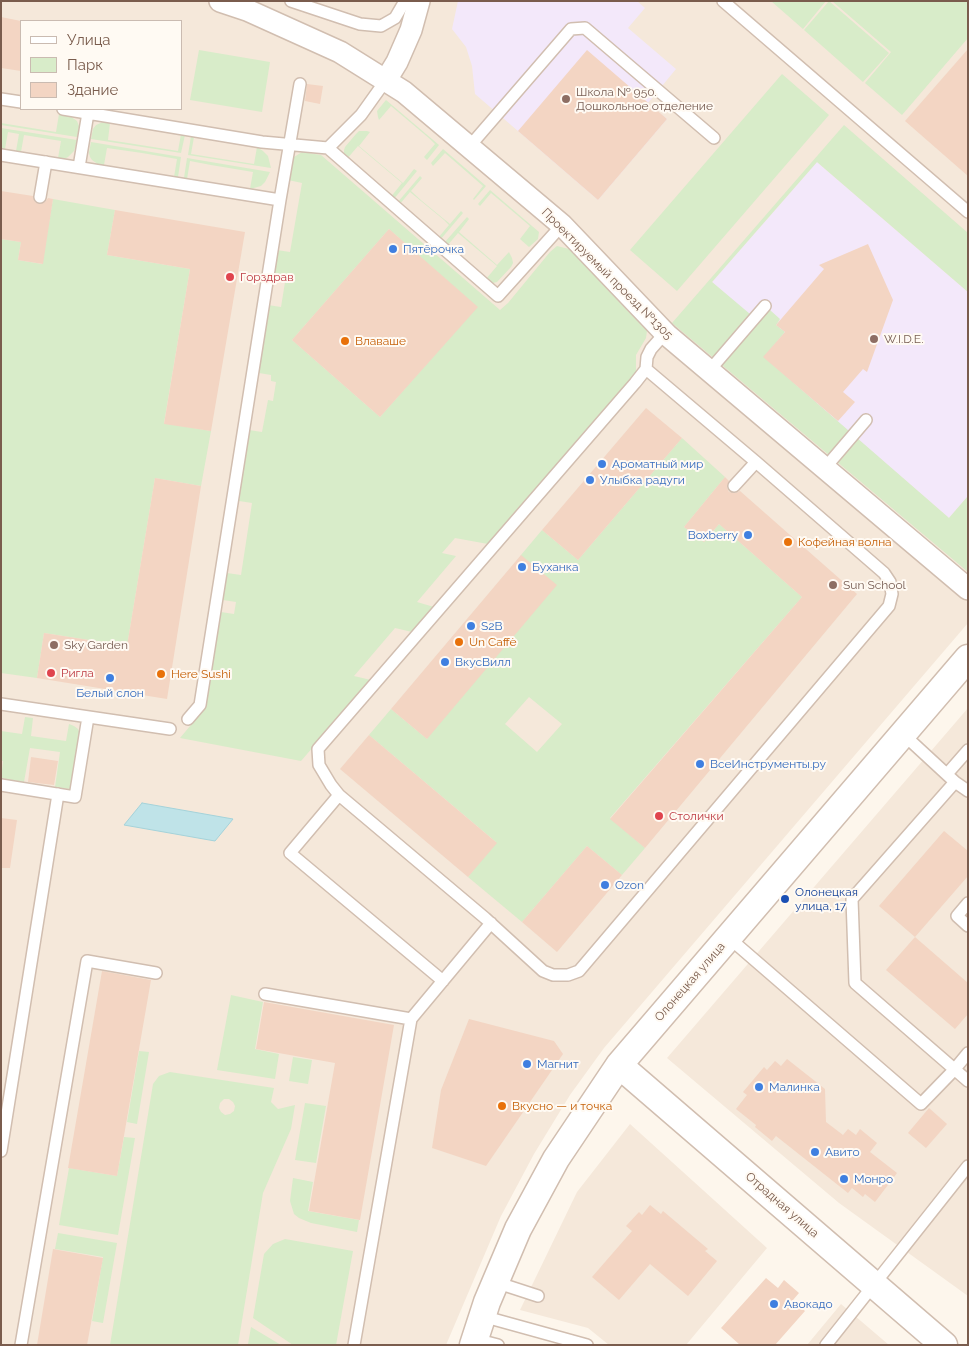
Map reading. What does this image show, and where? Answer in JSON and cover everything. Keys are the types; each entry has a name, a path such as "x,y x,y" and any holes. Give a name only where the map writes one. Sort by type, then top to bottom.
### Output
{"street":[{"name":"Проектируемый проезд №1305","path":"220,1 247,10 340,52 404,92 562,225 667,336 968,589"},
{"path":"386,80 397,62 411,30 419,1"},
{"name":"Олонецкая улица","path":"482,1336 495,1282 518,1229 556,1159 619,1066 968,658"},
{"name":"Отрадная улица","path":"619,1066 944,1345"}],"lane":[{"path":"291,1 360,24 381,26 395,18 405,1"},
{"path":"723,1 968,212"},
{"path":"469,147 570,29 585,28 714,138"},
{"path":"328,148 361,115 386,80"},
{"path":"188,719 200,705 300,84"},
{"path":"1,99 20,102"},
{"path":"69,110 88,113 114,113 262,142 328,148 498,296 562,225"},
{"path":"79,168 88,113"},
{"path":"1,155 280,200"},
{"path":"40,197 46,162"},
{"path":"709,370 765,306"},
{"path":"646,369 884,573 888,577 892,588 891,600 888,606 579,971 568,975 553,975 544,971 491,923 339,795 319,765 318,749 635,384 646,369 647,357 651,348 659,340 667,336"},
{"path":"824,468 866,420"},
{"path":"734,486 756,462"},
{"path":"1,704 170,729"},
{"path":"1,785 75,797 88,717"},
{"path":"903,734 968,791"},
{"path":"968,750 951,778 852,899 855,983 968,1081"},
{"path":"1,1151 58,794"},
{"path":"339,795 290,854 443,981"},
{"path":"968,902 956,916 968,926"},
{"path":"354,1345 411,1019 491,923"},
{"path":"728,937 921,1104 954,1070 968,1052"},
{"path":"21,1345 88,961 156,973"},
{"path":"265,994 411,1019"},
{"path":"826,1345 968,1166"},
{"path":"495,1282 538,1296"},
{"path":"482,1336 587,1345"}],"shaded area":[{"path":"1,1 968,1 968,623 604,1048 570,1095 534,1154 501,1216 446,1345 1,1345"},
{"name":"Школа № 950. Дошкольное отделение","path":"458,1 637,1 645,8 628,28 676,69 648,103 667,119 598,200 475,94 472,66 466,47 452,29"},
{"name":"W.I.D.E.","path":"817,162 968,292 968,496 949,518 763,357 784,332 776,325 780,320 750,315 712,282"},
{"path":"968,708 968,1296 839,1203 667,1058"},
{"path":"630,1124 767,1248 686,1345 609,1345 588,1328 520,1310 577,1192"},
{"path":"841,1304 889,1345 807,1345"}],"green space":[{"path":"771,1 826,1 803,29"},
{"path":"829,1 889,53 863,82 804,30"},
{"path":"832,1 968,1 968,38 902,115 865,83 891,52"},
{"path":"199,50 270,62 262,112 190,100"},
{"path":"782,74 829,115 677,291 630,250"},
{"path":"386,100 439,145 427,160 424,157 435,144 391,106 379,120 377,111"},
{"path":"59,114 70,116 77,121 79,126 77,137 1,125 1,123 56,132"},
{"path":"103,122 110,123 108,140 178,151 181,134 185,135 181,153 91,139 93,129 96,125"},
{"path":"844,125 968,233 968,292 817,162 712,282 750,314 761,302 780,319 776,325 785,332 764,357 949,518 968,496 968,572 672,323"},
{"path":"1,128 77,140 74,151 64,159 58,158 61,141 24,135 21,152 16,151 19,134 8,132 5,149 1,149"},
{"path":"359,131 370,132 359,146 403,183 414,169 417,171 393,200 390,198 402,183 358,146 346,160 344,157 345,147"},
{"path":"191,136 194,137 191,154 254,164 257,147 268,156 271,168 188,155"},
{"path":"91,142 181,157 178,177 174,177 177,159 142,153 107,148 104,165 99,165 90,157"},
{"path":"443,149 486,186 474,200 483,186 445,153 433,166 431,163"},
{"path":"302,152 321,155 500,310 557,246 569,249 647,331 646,338 636,355 636,373 488,544 455,538 442,553 456,556 417,602 434,607 412,632 395,628 354,676 371,680 301,761 180,738 206,707 221,612 234,614 236,602 223,600 227,573 241,575 252,503 239,501 249,430 262,432 268,400 273,401 276,382 271,381 271,375 259,373 268,305 281,307 286,276 273,273 277,250 290,252 302,183 288,180 291,159","holes":["389,229 477,307 380,417 292,340"]},
{"path":"187,158 270,172 261,186 250,189 253,172 190,161 187,179 184,178"},
{"path":"420,176 422,178 411,191 422,201 450,224 461,211 463,213 440,240 438,238 449,225 444,220 410,192 399,205 397,203"},
{"path":"490,190 539,232 538,239 529,247 520,239 530,226 497,198 491,193 480,206 478,204"},
{"path":"53,199 115,210 107,255 190,269 164,423 211,431 201,486 155,478 127,646 44,633 37,678 1,673 1,239 21,242 18,260 42,264"},
{"path":"467,217 469,219 459,232 497,265 509,252 512,258 513,263 511,267 497,282 493,283 486,279 497,266 458,233 447,246 444,243"},
{"path":"682,438 725,477 684,527 704,542 719,524 802,597 610,818 645,848 622,875 587,846 522,922 468,877 496,842 369,735 391,709 427,739 521,555 542,530 578,560","holes":["529,697 562,724 537,752 505,724"]},
{"path":"25,717 33,718 31,736 66,741 69,724 78,729 80,734 71,789 55,787 60,752 30,748 24,782 1,778 3,761 1,761 1,731 22,734"},
{"path":"231,995 263,1002 255,1049 279,1054 275,1079 217,1070"},
{"path":"139,1051 149,1052 137,1124 127,1122"},
{"path":"293,1057 312,1060 308,1084 289,1081"},
{"path":"170,1072 274,1088 271,1102 278,1109 295,1105 291,1129 263,1193 238,1345 110,1345 153,1084 159,1076","holes":["224,1099 229,1099 235,1106 234,1111 225,1115 219,1108 220,1103"]},
{"path":"305,1103 326,1106 316,1163 295,1160"},
{"path":"124,1137 135,1138 118,1235 59,1225 69,1168 117,1176"},
{"path":"293,1178 313,1182 308,1211 359,1220 357,1232 311,1223 294,1214 290,1201"},
{"path":"58,1233 117,1243 103,1323 92,1321 103,1257 55,1249"},
{"path":"285,1239 353,1251 336,1345 293,1345 253,1318 264,1254 273,1244"},
{"path":"251,1327 281,1345 248,1344"}],"water":[{"path":"142,803 233,819 215,841 124,825"}],"building":[{"path":"1,17 20,21 20,71 1,68"},
{"path":"968,49 968,176 905,121"},
{"path":"587,50 667,119 598,200 518,131"},
{"path":"307,84 323,86 320,104 305,101"},
{"path":"1,191 33,196 35,202 39,204 45,202 48,198 53,199 43,264 18,260 21,242 1,239"},
{"path":"115,210 245,232 211,431 164,424 190,269 107,255"},
{"path":"389,229 478,307 380,417 292,340"},
{"path":"868,244 893,300 867,372 863,369 843,392 855,402 838,421 763,357 785,332 776,325 824,269 819,265"},
{"path":"646,408 682,438 578,560 542,530"},
{"path":"725,477 729,481 727,488 729,492 736,493 740,491 857,594 645,848 610,819 802,597 719,524 704,542 684,527"},
{"path":"155,478 201,486 167,699 37,678 44,633 127,646"},
{"path":"521,555 557,585 427,739 391,709"},
{"path":"369,735 497,843 468,877 340,769"},
{"path":"31,757 58,761 54,785 28,782"},
{"path":"1,818 17,820 10,868 1,868"},
{"path":"944,831 968,851 968,876 915,937 879,906"},
{"path":"587,846 622,875 557,952 522,922"},
{"path":"915,937 968,983 968,1014 955,1029 886,970"},
{"path":"102,971 151,980 117,1176 68,1168"},
{"path":"264,1002 394,1025 360,1220 309,1211 335,1063 256,1049"},
{"path":"469,1019 554,1041 563,1054 486,1166 432,1148 441,1090"},
{"path":"787,1059 825,1089 826,1122 843,1135 848,1129 856,1135 860,1129 877,1143 870,1152 897,1173 875,1202 865,1194 863,1197 852,1188 848,1193 776,1136 772,1141 736,1109 747,1095 743,1092 764,1067 767,1070 775,1061 781,1066"},
{"path":"929,1108 947,1124 926,1148 908,1133"},
{"path":"650,1205 661,1214 663,1211 708,1249 705,1251 717,1261 688,1296 650,1264 619,1300 592,1277 632,1231 626,1226 639,1212 642,1215"},
{"path":"53,1249 103,1258 87,1345 37,1345"},
{"path":"766,1278 778,1288 784,1280 799,1293 793,1300 805,1311 775,1345 740,1345 721,1328"}],"place":[{"name":"Школа № 950. Дошкольное отделение","path":"566,99"},
{"name":"Пятёрочка","path":"393,249"},
{"name":"Горздрав","path":"230,277"},
{"name":"W.I.D.E.","path":"874,339"},
{"name":"Влаваше","path":"345,341"},
{"name":"Ароматный мир","path":"602,464"},
{"name":"Улыбка радуги","path":"590,480"},
{"name":"Boxberry","path":"748,535"},
{"name":"Кофейная волна","path":"788,542"},
{"name":"Буханка","path":"522,567"},
{"name":"Sun School","path":"833,585"},
{"name":"S2B","path":"471,626"},
{"name":"Un Caffè","path":"459,642"},
{"name":"Sky Garden","path":"54,645"},
{"name":"ВкусВилл","path":"445,662"},
{"name":"Ригла","path":"51,673"},
{"name":"Here Sushi","path":"161,674"},
{"name":"Белый слон","path":"110,678"},
{"name":"ВсеИнструменты.ру","path":"700,764"},
{"name":"Столички","path":"659,816"},
{"name":"Ozon","path":"605,885"},
{"name":"Олонецкая улица, 17","path":"785,899"},
{"name":"Магнит","path":"527,1064"},
{"name":"Малинка","path":"759,1087"},
{"name":"Вкусно — и точка","path":"502,1106"},
{"name":"Авито","path":"815,1152"},
{"name":"Монро","path":"844,1179"},
{"name":"Авокадо","path":"774,1304"}]}
